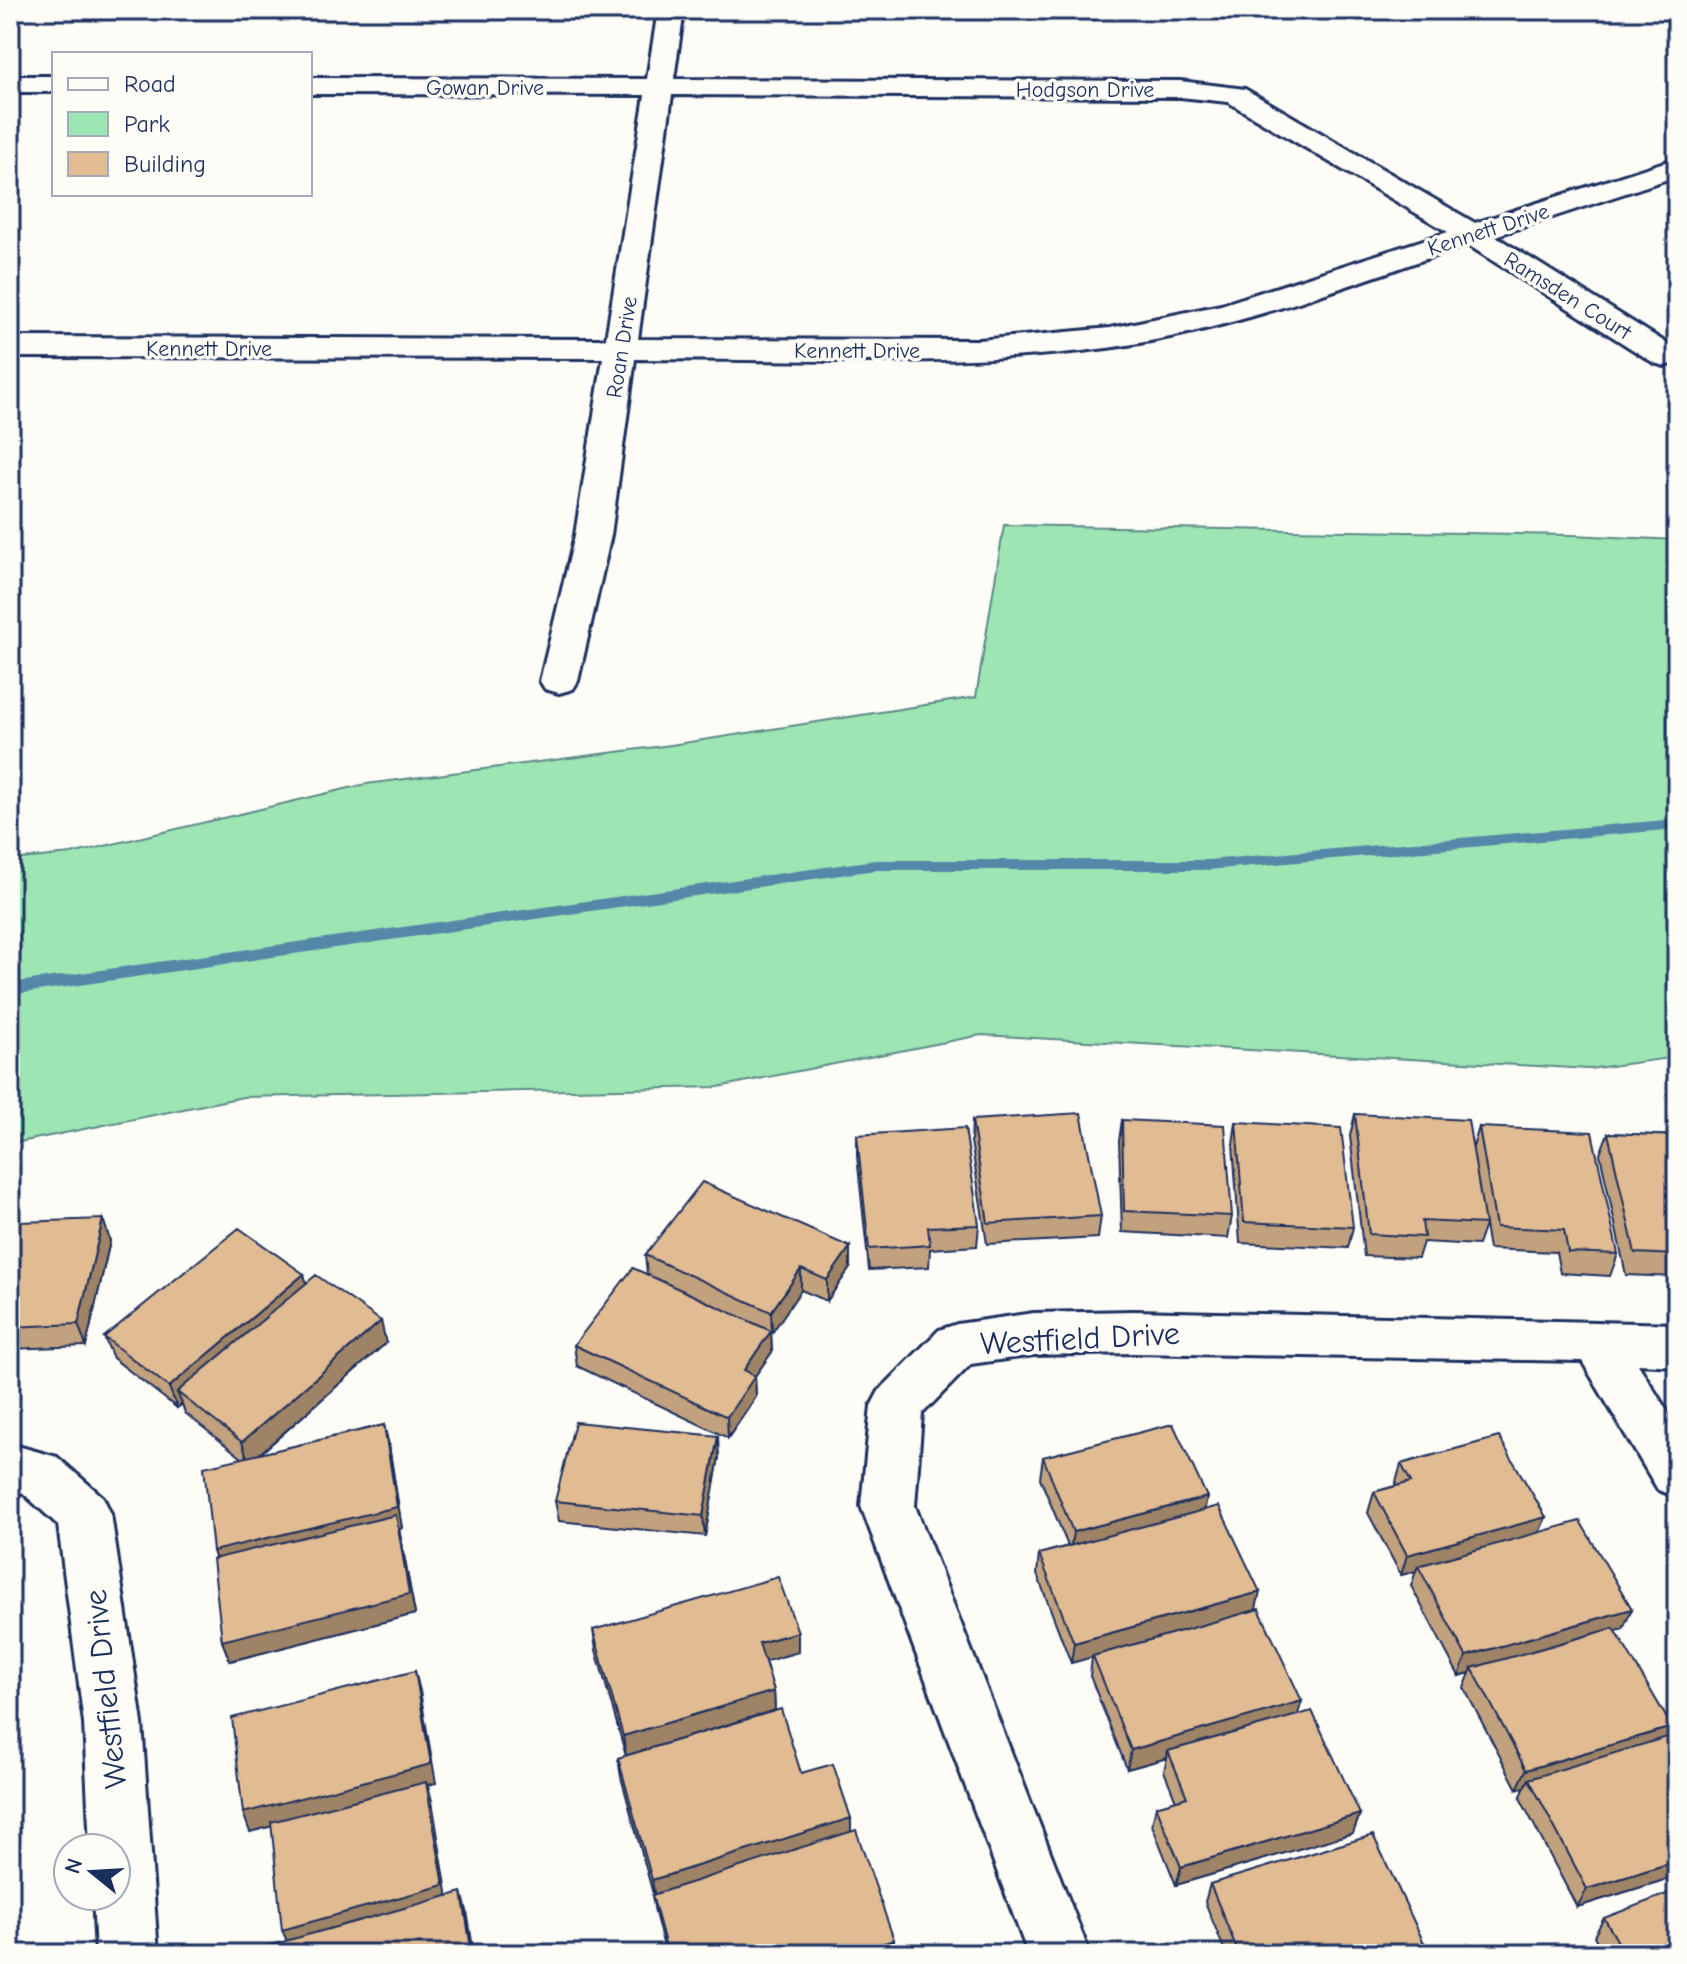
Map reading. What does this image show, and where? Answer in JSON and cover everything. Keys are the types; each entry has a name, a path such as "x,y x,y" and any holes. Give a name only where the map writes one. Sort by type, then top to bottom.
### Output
{"street":[{"name":"Roan Drive","path":"559,681 593,535 671,10"},
{"path":"10,84 52,84"},
{"name":"Gowan Drive","path":"312,86 660,88"},
{"name":"Hodgson Drive","path":"660,88 1180,89 1235,95 1471,235"},
{"name":"Kennett Drive","path":"10,347 979,350 1110,338 1228,313 1677,167"},
{"name":"Ramsden Court","path":"1471,235 1665,356"},
{"name":"Westfield Drive","path":"1059,1954 888,1506 897,1406 957,1345 1034,1334 1134,1332 1677,1345"},
{"path":"1597,1341 1677,1474"},
{"name":"Westfield Drive","path":"10,1467 38,1473 84,1514 113,1723 127,1954"}],"green space":[{"path":"1004,525 1572,535 1677,540 1677,1057 1589,1069 981,1035 718,1087 243,1097 10,1144 10,860 71,854 366,784 671,745 976,697"}],"building":[{"path":"1081,1113 1101,1216 988,1223 972,1120"},
{"path":"1355,1114 1468,1120 1485,1224 1422,1221 1424,1237 1369,1234"},
{"path":"1122,1120 1225,1125 1232,1216 1124,1211"},
{"path":"1236,1122 1341,1128 1353,1227 1244,1222"},
{"path":"1479,1127 1592,1132 1618,1254 1568,1252 1564,1230 1496,1227"},
{"path":"965,1128 979,1225 928,1227 930,1245 869,1249 857,1135"},
{"path":"1608,1133 1677,1136 1677,1255 1635,1253"},
{"path":"702,1182 850,1247 827,1280 801,1269 771,1312 645,1255"},
{"path":"103,1219 78,1324 10,1327 10,1259 20,1222"},
{"path":"239,1228 304,1274 169,1387 104,1337"},
{"path":"633,1268 771,1331 744,1370 755,1376 727,1417 574,1345"},
{"path":"316,1275 381,1321 242,1442 177,1392"},
{"path":"575,1422 718,1436 703,1516 555,1501"},
{"path":"1173,1424 1207,1497 1073,1532 1043,1457"},
{"path":"384,1425 397,1507 213,1551 204,1467"},
{"path":"1499,1437 1546,1517 1407,1555 1374,1492 1411,1482 1401,1464"},
{"path":"1219,1506 1260,1592 1074,1643 1039,1554"},
{"path":"396,1515 409,1594 222,1641 213,1559"},
{"path":"1580,1521 1632,1609 1466,1656 1418,1566"},
{"path":"778,1577 798,1632 759,1643 774,1691 623,1736 593,1630"},
{"path":"1259,1609 1302,1701 1131,1750 1093,1656"},
{"path":"1614,1628 1672,1727 1526,1770 1472,1668"},
{"path":"415,1671 431,1764 243,1813 232,1718"},
{"path":"781,1709 801,1773 833,1764 851,1818 652,1880 618,1758"},
{"path":"1312,1711 1360,1814 1181,1867 1156,1806 1187,1797 1168,1751"},
{"path":"1677,1734 1677,1861 1587,1889 1529,1779"},
{"path":"426,1782 444,1885 282,1930 271,1822"},
{"path":"856,1830 894,1940 850,1954 668,1954 652,1895"},
{"path":"1373,1835 1424,1943 1388,1954 1239,1954 1210,1884"},
{"path":"1677,1890 1677,1954 1625,1954 1604,1918"},
{"path":"462,1892 472,1954 265,1954 264,1947"}],"waterway":[{"path":"10,989 875,865 1208,865 1677,824"}]}
